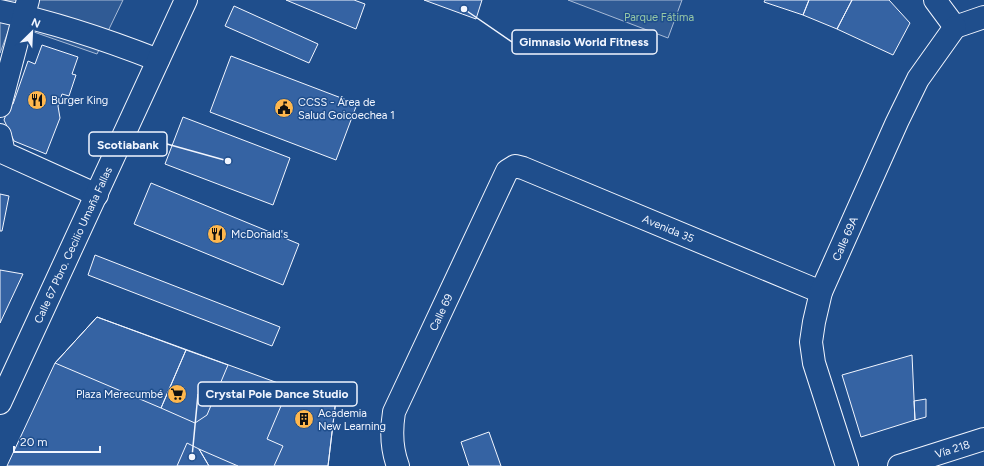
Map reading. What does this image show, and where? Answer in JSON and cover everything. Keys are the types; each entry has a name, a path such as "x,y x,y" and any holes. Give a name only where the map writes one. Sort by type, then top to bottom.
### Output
{"street":[{"name":"Calle 67 Pbro. Cecilio Umaña Fallas","path":"0,403 186,0"},
{"path":"935,0 955,27 984,17"},
{"path":"0,106 26,8"},
{"path":"0,11 26,8 158,60"},
{"name":"Calle 69A","path":"847,466 814,363 811,342 821,292 897,122 918,79 955,27"},
{"path":"0,135 4,153 97,195"},
{"name":"Avenida 35","path":"515,166 821,292"},
{"name":"Calle 69","path":"398,466 394,456 391,430 394,412 507,171 515,166"},
{"name":"Vía 218","path":"899,466 984,439"}],"shaded area":[{"path":"0,0 123,0 97,54 11,24 0,53"},
{"name":"Parque Fátima","path":"568,0 682,0 668,38"}],"building":[{"path":"286,0 354,0 365,4 356,29"},
{"path":"424,0 482,0 476,19"},
{"path":"765,0 809,0 803,15 764,2"},
{"path":"809,0 852,0 837,29 803,15"},
{"path":"852,0 889,0 910,23 893,55 837,29"},
{"path":"234,6 318,44 309,63 225,26"},
{"name":"Burger King","path":"42,45 78,57 72,74 76,75 69,96 62,94 58,106 60,118 46,154 14,141 4,120 10,103 13,104 28,61 35,64"},
{"name":"CCSS - Área de Salud Goicoechea 1","path":"231,56 357,104 336,160 210,112"},
{"path":"183,117 290,158 273,205 165,164"},
{"name":"McDonald's","path":"151,183 299,244 283,285 134,224"},
{"path":"0,194 9,196 2,231 0,231"},
{"path":"95,255 280,327 272,346 88,275"},
{"path":"0,270 23,274 0,323"},
{"name":"Plaza Merecumbé","path":"97,317 289,387 336,399 328,466 7,466 55,363"},
{"path":"97,317 186,350 161,408 55,363"},
{"path":"186,350 228,365 207,415 195,423 161,408"},
{"path":"912,355 915,420 861,437 842,375"},
{"name":"Academia New Learning","path":"289,387 336,399 328,466 274,466 283,446 267,439"},
{"path":"926,399 926,417 915,420 914,401"},
{"path":"489,432 501,466 469,466 461,442"},
{"path":"187,443 199,449 209,466 177,466"},
{"path":"199,449 208,453 238,466 209,466"}],"place":[{"name":"Gimnasio World Fitness","path":"464,9"},
{"name":"Burger King","path":"37,100"},
{"name":"CCSS - Área de Salud Goicoechea 1","path":"284,108"},
{"name":"Scotiabank","path":"228,161"},
{"name":"McDonald's","path":"217,234"},
{"name":"Plaza Merecumbé","path":"177,394"},
{"name":"Academia New Learning","path":"304,419"},
{"name":"Crystal Pole Dance Studio","path":"192,457"}]}
